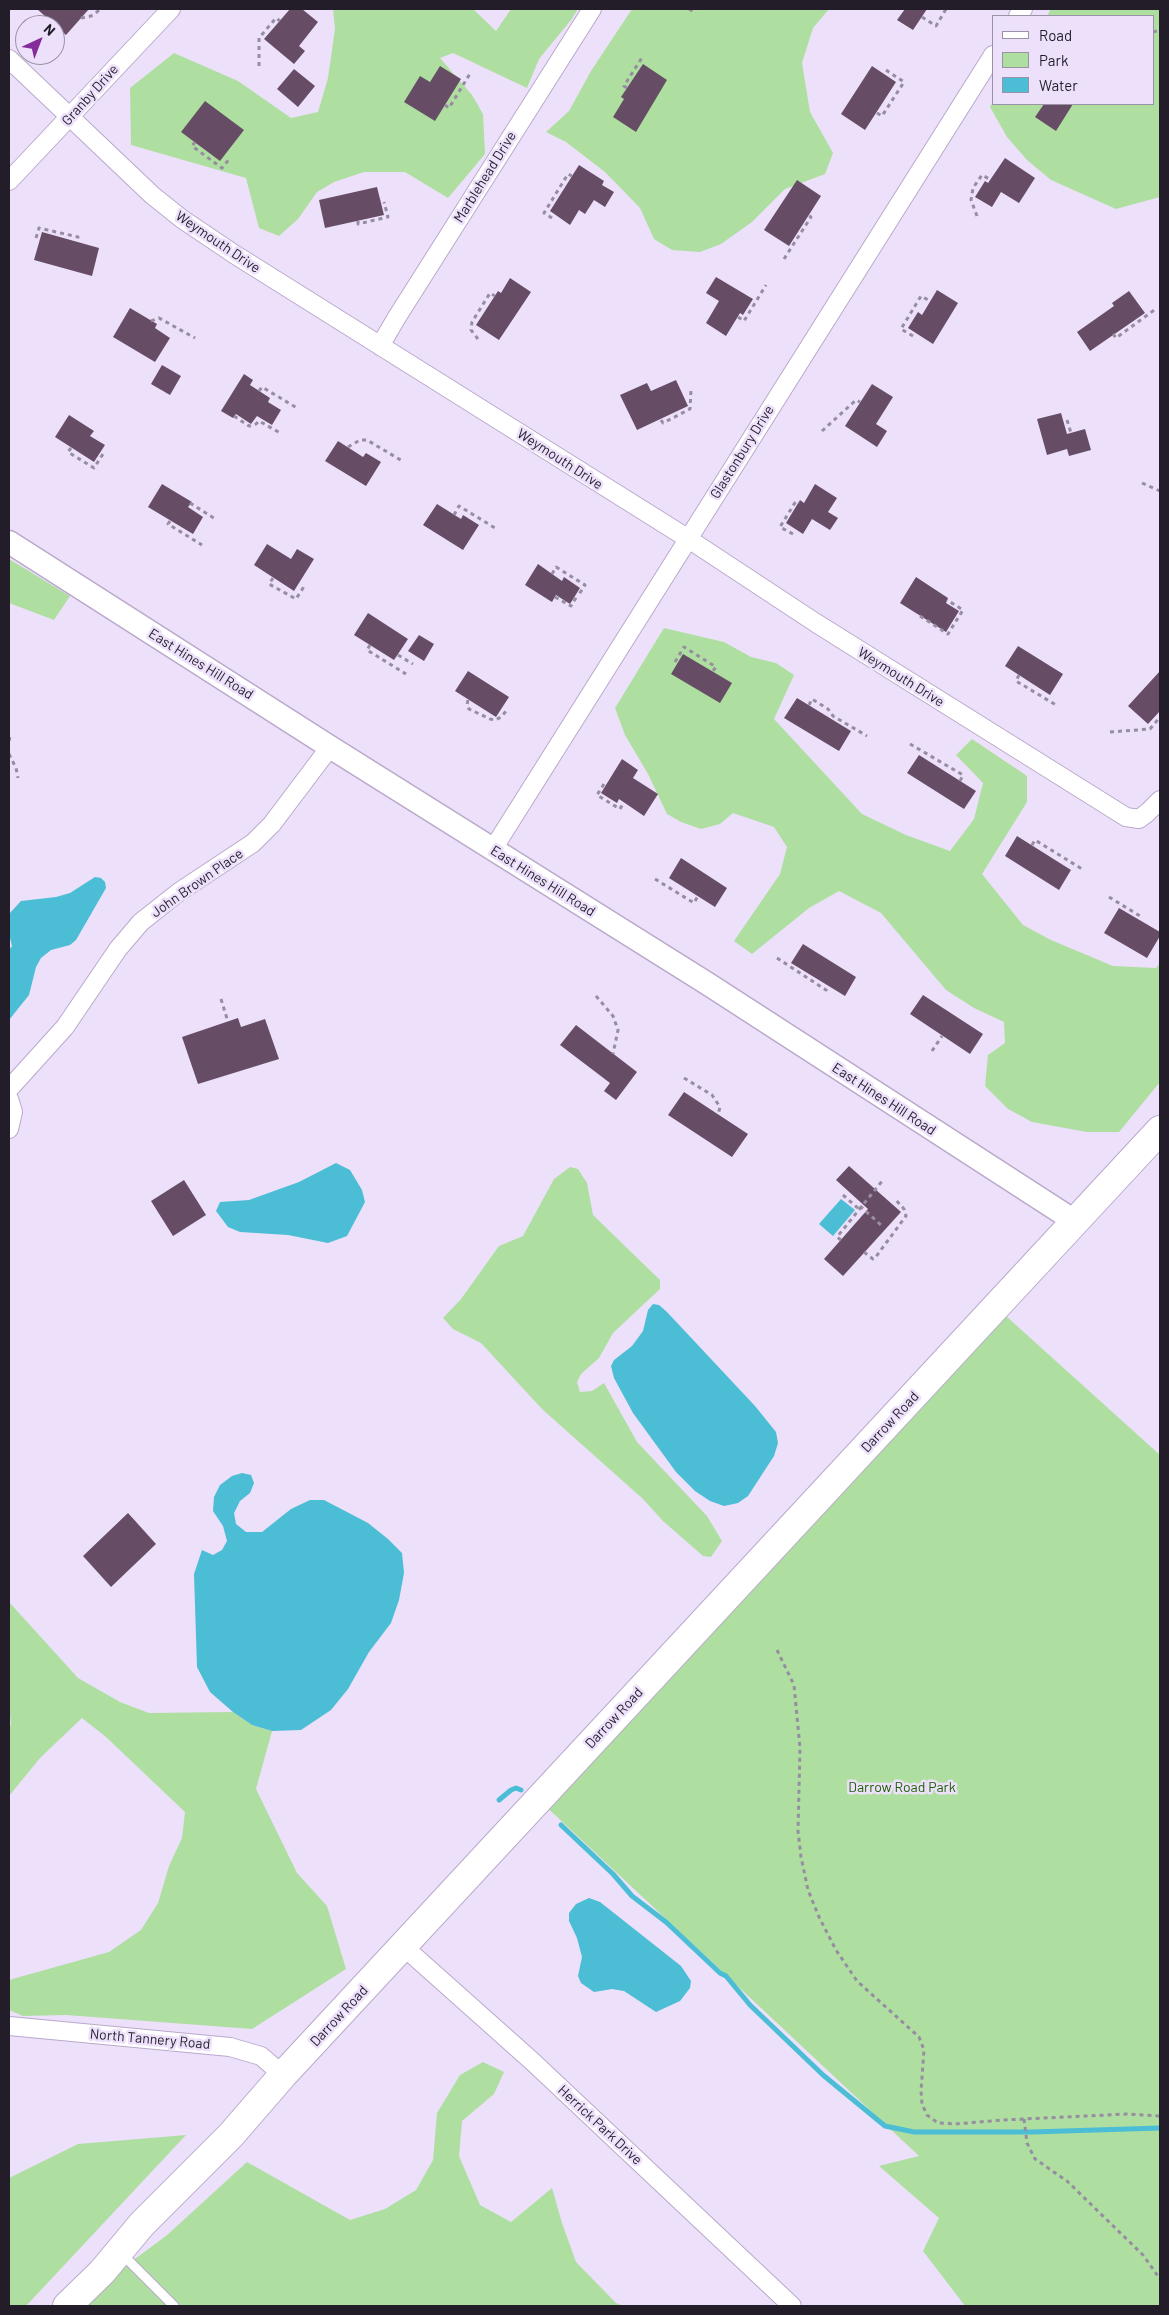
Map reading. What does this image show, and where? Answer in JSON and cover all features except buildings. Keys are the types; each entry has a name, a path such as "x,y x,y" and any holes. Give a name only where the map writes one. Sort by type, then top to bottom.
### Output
{"main road":[{"name":"Darrow Road","path":"67,2306 119,2252 142,2224 231,2135 283,2075 404,1947 681,1645 1160,1130"}],"street":[{"name":"Granby Drive","path":"9,181 171,9"},
{"name":"Marblehead Drive","path":"380,346 592,9"},
{"name":"Glastonbury Drive","path":"493,849 687,538 992,57"},
{"name":"Weymouth Drive","path":"9,59 152,195 182,219 380,346 687,538 816,623 1126,817 1139,819 1147,814 1160,800"},
{"name":"East Hines Hill Road","path":"9,542 330,747 708,984 1076,1222"},
{"name":"John Brown Place","path":"9,1089 65,1027 118,949 141,922 179,892 253,843 272,824 330,747"},
{"path":"9,1099 13,1112 9,1129"},
{"name":"Herrick Park Drive","path":"404,1947 533,2062 792,2306"},
{"name":"North Tannery Road","path":"9,2026 230,2047 261,2056 283,2075"}],"lane":[{"path":"119,2252 174,2306"}],"path":[{"path":"81,18 91,16 101,9"},
{"path":"689,9 696,13"},
{"path":"922,17 936,26 946,9"},
{"path":"259,66 259,38 276,18 280,21"},
{"path":"627,88 624,86 643,56"},
{"path":"877,113 882,116 904,82 886,70"},
{"path":"445,105 450,108 471,72"},
{"path":"195,142 192,146 222,168 230,158"},
{"path":"552,218 544,213 568,174 572,176"},
{"path":"976,216 971,200 973,188 982,175 991,180"},
{"path":"358,221 358,224 388,217 384,202"},
{"path":"784,259 811,217 808,215"},
{"path":"36,238 39,228 78,237 77,241"},
{"path":"738,317 744,321 766,285"},
{"path":"478,339 471,330 472,322 490,293 495,296"},
{"path":"913,336 901,329 921,296 930,302"},
{"path":"1113,334 1116,338 1157,308"},
{"path":"151,321 158,318 195,338"},
{"path":"259,391 262,387 297,408"},
{"path":"661,420 663,423 690,409 691,391"},
{"path":"822,431 856,400 860,402"},
{"path":"234,416 249,426 256,421 282,434"},
{"path":"1067,420 1071,433"},
{"path":"348,447 360,440 367,440 404,462"},
{"path":"71,448 68,452 94,468 103,454"},
{"path":"1142,483 1160,491"},
{"path":"793,534 780,527 796,501 799,503"},
{"path":"190,504 217,520"},
{"path":"454,515 459,506 495,528"},
{"path":"170,521 168,524 202,545"},
{"path":"552,574 556,567 585,586 571,606 555,597"},
{"path":"273,578 270,584 296,600 305,585"},
{"path":"920,616 948,634 963,610 947,600"},
{"path":"370,645 367,650 406,674"},
{"path":"675,662 684,647 716,667 712,672"},
{"path":"398,654 413,664"},
{"path":"1019,675 1016,680 1056,705"},
{"path":"808,705 812,699 828,709 833,716 867,736"},
{"path":"468,700 467,706 469,708 490,719 495,720 501,717 507,710"},
{"path":"1110,732 1150,729 1160,717"},
{"path":"910,744 963,775 960,781"},
{"path":"9,754 16,768 18,778"},
{"path":"604,784 597,794 620,809 624,802"},
{"path":"1032,845 1035,840 1082,869"},
{"path":"655,879 694,903 698,896"},
{"path":"1109,897 1140,916 1138,919"},
{"path":"777,958 826,990 829,986"},
{"path":"596,996 613,1016 618,1030 613,1054"},
{"path":"221,999 228,1022"},
{"path":"932,1051 942,1036"},
{"path":"684,1078 712,1095 720,1107 718,1114"},
{"path":"841,1240 837,1237 856,1216 859,1208 883,1180"},
{"path":"843,1195 881,1225"},
{"path":"864,1252 875,1258 906,1216 895,1198"},
{"path":"777,1650 794,1685 800,1748 798,1831 808,1890 819,1918 836,1950 857,1981 919,2037 924,2050 922,2104 928,2115 938,2123 955,2124 1127,2114 1160,2116"},
{"path":"1024,2119 1027,2143 1035,2159 1067,2181 1143,2255 1160,2279"}],"green space":[{"path":"333,9 473,9 496,31 511,9 578,9 539,59 527,88 453,53 440,58 472,95 483,114 485,154 448,198 405,172 364,172 334,182 317,192 298,219 279,236 259,228 246,178 131,145 130,88 174,53 238,81 291,118 318,112 328,78 335,29"},
{"path":"632,9 829,9 813,28 802,63 810,112 833,153 825,174 785,189 752,222 721,244 700,252 672,250 654,239 640,208 605,172 566,142 546,132 569,111 591,71"},
{"path":"1051,9 1160,9 1160,197 1116,209 1051,180 1027,160 1007,137 990,107 992,103 992,105 1154,105 1154,15 1048,15"},
{"path":"9,559 70,596 54,620 9,603"},
{"path":"664,628 724,642 751,657 776,663 794,675 774,719 862,814 906,835 950,851 974,819 983,783 956,755 972,739 1027,776 1027,802 982,874 1023,925 1051,940 1113,966 1156,968 1160,963 1160,1082 1119,1132 1087,1132 1032,1122 1008,1109 985,1086 988,1055 1005,1043 1004,1022 974,1008 946,990 881,913 839,891 809,908 752,954 734,941 780,874 787,847 774,827 733,813 720,824 701,829 681,822 667,814 648,774 625,735 615,708"},
{"path":"570,1167 578,1169 587,1183 593,1215 660,1280 660,1289 613,1333 599,1358 581,1374 577,1382 580,1392 592,1391 604,1383 637,1442 707,1516 722,1541 711,1557 703,1556 663,1521 643,1499 542,1409 481,1343 453,1329 443,1318 461,1299 499,1246 523,1236 554,1179"},
{"name":"Darrow Road Park","path":"996,1307 1160,1455 1160,2306 965,2306 923,2251 939,2218 879,2166 919,2156 539,1800"},
{"path":"9,1602 78,1678 120,1702 149,1713 233,1712 252,1725 272,1731 256,1789 297,1873 327,1906 346,1969 252,2029 66,2015 23,2016 9,2010 9,1980 109,1952 141,1930 158,1903 169,1866 182,1838 185,1812 106,1737 82,1718 40,1758 9,1796 9,1728 11,1724 9,1705"},
{"path":"483,2062 504,2072 494,2094 462,2121 459,2156 480,2205 511,2222 552,2188 576,2262 616,2303 623,2306 83,2306 94,2289 166,2236 247,2162 350,2220 385,2209 416,2190 433,2160 437,2113 460,2075"},
{"path":"186,2135 26,2306 9,2306 9,2178 78,2144"}],"water":[{"path":"95,877 101,878 105,882 106,888 76,940 70,945 51,950 41,958 36,967 29,995 9,1020 9,950 12,946 9,934 9,914 21,901 56,897 70,893"},
{"path":"336,1163 350,1170 362,1190 365,1202 347,1236 328,1243 288,1235 240,1232 228,1227 216,1211 220,1202 249,1200 299,1182"},
{"path":"841,1199 855,1210 833,1236 819,1224"},
{"path":"653,1304 659,1305 667,1312 755,1406 776,1432 778,1443 774,1456 748,1496 738,1503 724,1506 710,1501 695,1491 676,1472 633,1413 614,1378 611,1366 614,1360 632,1346 643,1331 648,1310"},
{"path":"242,1473 251,1475 254,1483 250,1493 240,1501 234,1513 236,1524 246,1532 262,1532 291,1509 310,1500 324,1500 368,1523 402,1553 404,1573 399,1600 391,1623 369,1652 348,1689 331,1710 301,1730 272,1731 252,1725 233,1712 210,1692 197,1667 194,1574 202,1550 213,1555 222,1550 227,1541 223,1526 213,1511 214,1497 220,1485 232,1476"},
{"path":"589,1898 600,1902 681,1966 691,1981 690,1988 680,2001 656,2012 624,1991 612,1989 594,1992 581,1983 578,1976 582,1957 577,1938 569,1921 569,1913 576,1904"}],"waterway":[{"path":"499,1800 511,1790 516,1788 521,1790"},
{"path":"561,1825 613,1874 632,1896 666,1922 720,1973 726,1976 750,2005 823,2075 885,2126 914,2132 1032,2132 1160,2128"}]}
